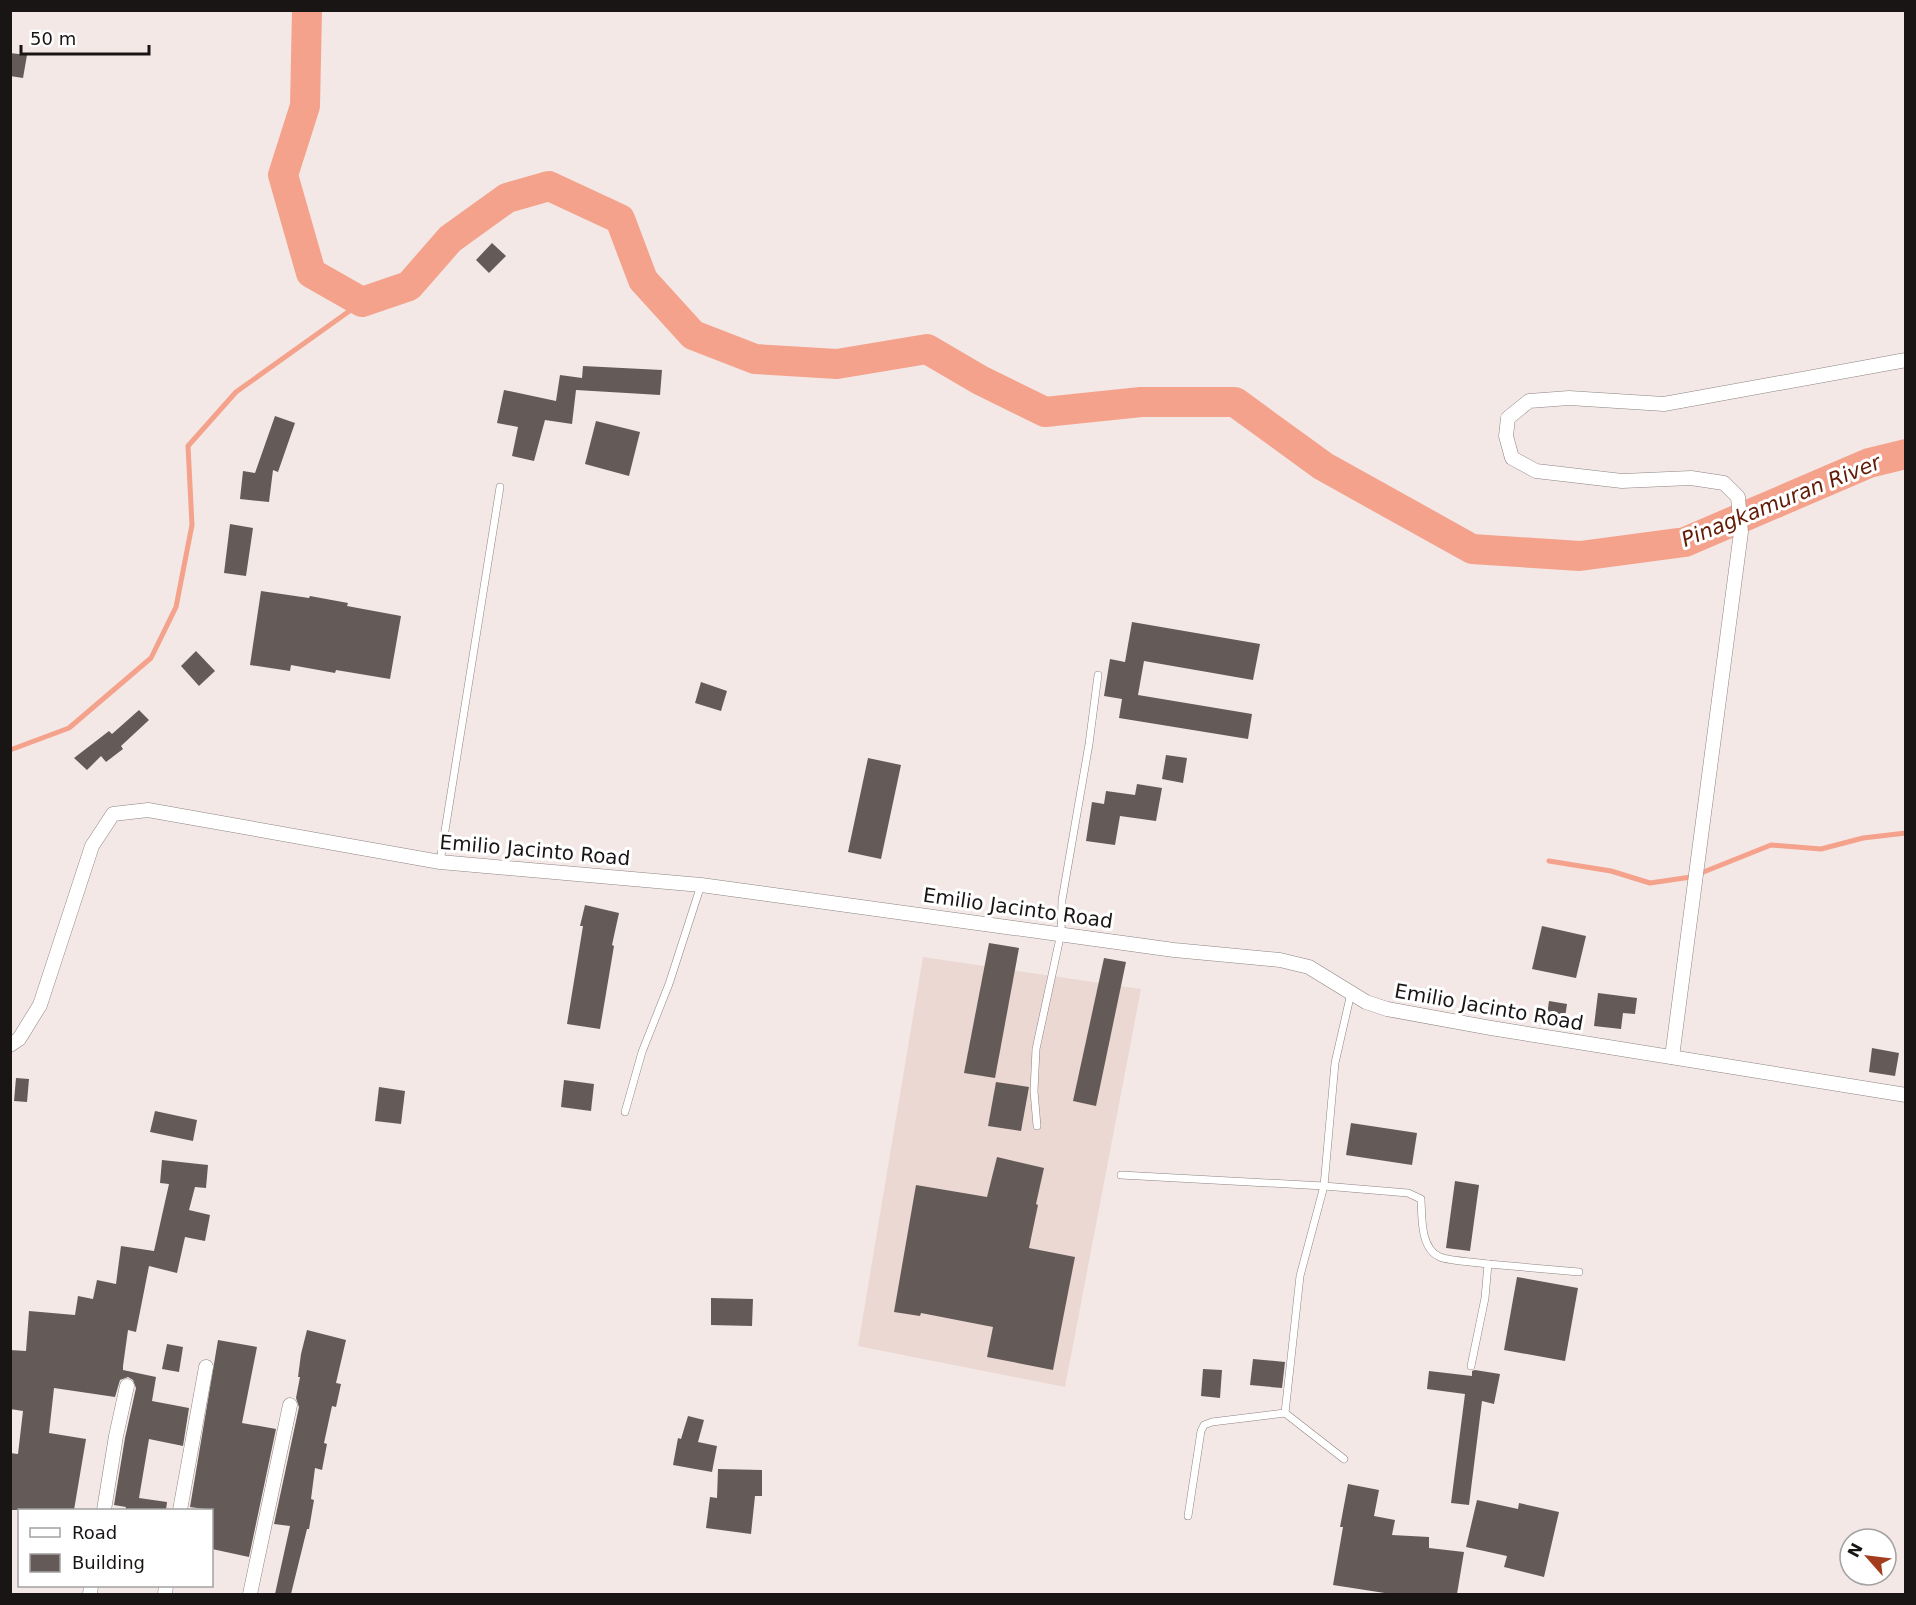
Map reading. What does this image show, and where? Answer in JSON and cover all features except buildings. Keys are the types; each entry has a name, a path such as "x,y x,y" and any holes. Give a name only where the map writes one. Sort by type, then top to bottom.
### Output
{"street":[{"path":"1672,1057 1741,532 1738,497 1724,483 1691,478 1622,481 1536,471 1512,458 1506,436 1509,418 1529,401 1569,398 1664,404 1905,360"},
{"name":"Emilio Jacinto Road","path":"10,1045 19,1039 40,1005 92,846 113,814 148,810 440,862 701,885 1174,950 1280,960 1309,967 1366,1002 1387,1009 1905,1095"},
{"path":"180,1509 206,1367"},
{"path":"104,1509 127,1386"},
{"path":"250,1594 290,1405"}],"lane":[{"path":"440,862 500,488"},
{"path":"1037,1126 1034,1091 1036,1049 1061,933 1062,900 1089,744 1098,675"},
{"path":"625,1112 642,1052 669,984 701,885"},
{"path":"1285,1413 1300,1276 1324,1186 1335,1063 1351,993"},
{"path":"1121,1175 1408,1193 1421,1200 1424,1234 1431,1249 1439,1257 1579,1272"},
{"path":"1471,1366 1485,1299 1488,1263"},
{"path":"1188,1516 1200,1431 1204,1425 1212,1422 1285,1413 1344,1459"}],"shaded area":[{"path":"923,957 1141,989 1065,1387 858,1346"}],"waterway":[{"name":"Pinagkamuran River","path":"307,10 305,106 283,175 311,273 362,302 409,286 450,239 507,198 549,186 620,219 643,280 693,335 755,359 837,364 927,349 980,380 1045,412 1141,402 1235,402 1323,466 1472,549 1580,556 1685,542 1869,463 1906,454"},
{"path":"10,750 69,728 151,658 176,607 192,525 188,446 236,392 362,302"},
{"path":"1549,861 1611,871 1650,883 1691,877 1771,845 1821,849 1863,838 1906,833"}]}
